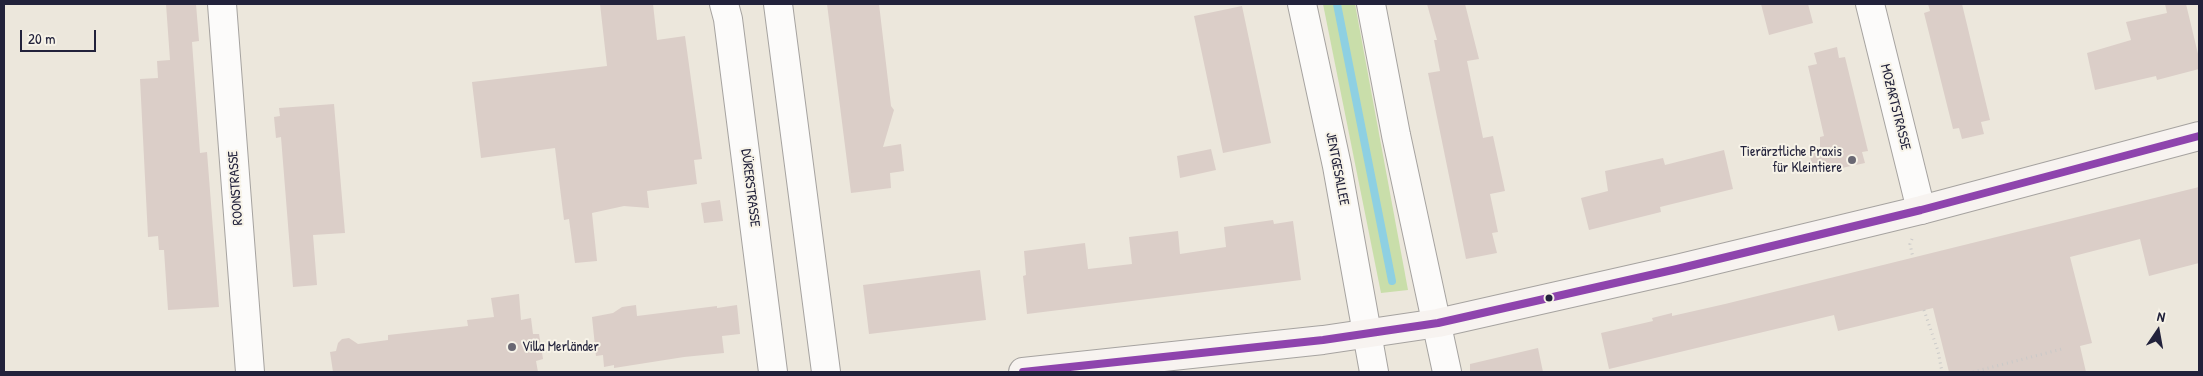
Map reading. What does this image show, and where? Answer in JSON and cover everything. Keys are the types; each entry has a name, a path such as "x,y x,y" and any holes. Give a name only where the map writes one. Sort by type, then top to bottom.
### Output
{"street":[{"name":"ROONSTRASSE","path":"222,4 250,372"},
{"name":"DÜRERSTRASSE","path":"724,4 728,19 773,372"},
{"path":"778,4 826,372"},
{"name":"JENTGESALLEE","path":"1302,4 1337,166 1374,372"},
{"path":"1371,4 1396,135 1447,372"},
{"name":"MOZARTSTRASSE","path":"1870,4 1921,210"},
{"path":"1023,372 1368,334 1438,324 1921,210 2199,136"}],"path":[{"path":"1924,310 1938,351 1942,372"},
{"path":"1973,372 2062,349"}],"green space":[{"path":"1323,4 1355,4 1408,290 1381,293"}],"building":[{"path":"166,4 196,4 199,41 192,42 200,153 207,152 219,307 168,310 164,250 159,250 158,236 148,237 140,79 158,78 157,61 170,60"},
{"path":"600,4 653,4 657,40 685,36 702,159 694,160 697,184 647,191 649,208 624,206 592,213 597,261 575,263 569,219 564,220 555,148 481,158 472,82 607,66"},
{"path":"827,4 879,4 891,106 894,110 883,147 901,144 904,171 890,173 891,188 851,193"},
{"path":"1427,4 1465,4 1479,59 1467,61 1483,138 1493,136 1505,191 1490,194 1498,232 1492,233 1497,253 1466,259 1428,73 1440,71 1434,40 1437,40"},
{"path":"1761,4 1808,4 1813,23 1769,35"},
{"path":"1928,4 1962,4 1990,120 1981,122 1984,134 1962,139 1959,128 1953,129 1924,13 1930,11"},
{"path":"2165,4 2186,4 2199,58 2199,69 2157,80 2156,76 2095,90 2087,53 2131,40 2126,22 2167,13"},
{"path":"1242,6 1271,143 1223,153 1194,16"},
{"path":"1837,47 1839,58 1845,57 1868,151 1862,152 1865,163 1814,174 1809,152 1820,149 1820,137 1824,136 1808,66 1817,64 1814,53"},
{"path":"334,104 345,233 313,235 317,285 293,287 281,137 276,138 274,117 280,116 279,108"},
{"path":"1211,149 1216,170 1180,178 1177,156"},
{"path":"1724,150 1733,189 1660,207 1661,212 1589,230 1581,198 1608,191 1605,171 1663,158 1665,165"},
{"path":"2199,187 2199,263 2149,276 2140,239 2070,257 2092,343 2080,346 2086,372 1949,372 1933,308 1838,331 1834,315 1609,369 1601,333 1653,321 1652,318 1672,313 1672,316 1725,304"},
{"path":"720,200 723,221 704,223 701,203"},
{"path":"1273,220 1274,224 1293,221 1301,280 1027,314 1023,276 1026,275 1024,251 1085,243 1088,269 1132,264 1129,237 1178,231 1180,254 1226,247 1224,227"},
{"path":"980,270 986,320 869,334 863,285"},
{"path":"519,294 521,320 531,318 533,334 539,334 543,359 536,361 538,372 333,372 330,352 336,351 338,343 342,339 349,338 358,344 388,340 388,335 468,326 467,320 494,317 491,298"},
{"path":"636,305 637,316 737,305 740,334 722,336 724,353 614,368 614,365 604,367 603,355 596,356 592,317 613,313 622,307"},
{"path":"1538,348 1543,372 1470,372 1470,364"}],"waterway":[{"path":"1337,4 1392,281"}],"transit line":[{"path":"1023,372 1323,340 1438,323 1677,269 1921,210 2199,136"}],"place":[{"name":"Tierärztliche Praxis für Kleintiere","path":"1852,160"},
{"name":"Villa Merländer","path":"512,347"}]}
